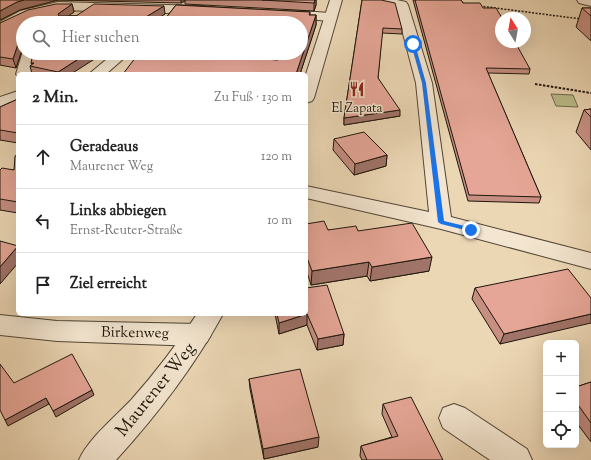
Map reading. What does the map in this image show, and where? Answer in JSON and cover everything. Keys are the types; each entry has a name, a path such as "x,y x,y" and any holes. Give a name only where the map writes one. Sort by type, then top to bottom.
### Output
{"street":[{"path":"308,91 336,0"},
{"path":"381,0 402,4 424,83 441,222"},
{"path":"583,0 591,2"},
{"path":"157,16 166,4"},
{"path":"21,16 58,6 166,4 219,11"},
{"path":"78,16 93,6"},
{"path":"275,14 330,16"},
{"path":"0,27 16,19"},
{"path":"24,72 27,60"},
{"path":"100,72 115,60"},
{"path":"0,103 16,97"},
{"path":"308,192 441,222 591,261"},
{"name":"Birkenweg","path":"0,325 57,331 204,324"},
{"name":"Maurener Weg","path":"96,460 157,390 204,324"},
{"path":"454,418 516,460"}],"path":[{"path":"480,6 583,20"},
{"path":"535,84 591,93"}],"green space":[{"path":"551,94 573,95 578,107 556,106"}],"building":[{"path":"0,0 24,0 0,11"},
{"path":"262,0 315,0 314,3"},
{"path":"362,0 381,0 395,3 402,29 383,28 378,78 400,110 344,118"},
{"path":"415,0 461,0 463,3 480,3 483,8 496,8 498,12 495,12 495,48 518,48 530,69 486,68 541,197 469,195"},
{"path":"56,4 72,4 58,14 59,16 16,16 16,50 13,59 0,57 0,23 28,10"},
{"path":"94,4 164,6 148,16 76,16"},
{"path":"176,5 310,12 309,15 316,15 308,39 308,16 167,16"},
{"path":"582,8 591,8 591,16"},
{"path":"32,60 77,60 58,72 30,66 34,63 31,63"},
{"path":"134,60 301,60 297,72 125,72"},
{"path":"16,100 16,133 0,130 0,107"},
{"path":"591,109 591,117 584,110"},
{"path":"364,132 387,155 355,164 334,139"},
{"path":"16,155 16,202 0,199 0,170 2,168 14,170"},
{"path":"324,221 328,230 356,226 358,231 412,223 432,257 372,267 369,262 312,271 308,260 308,224"},
{"path":"0,241 16,245 16,248 0,267"},
{"path":"568,269 591,298 591,314 504,334 475,288"},
{"path":"327,285 344,334 318,339 308,316 308,288"},
{"path":"277,316 301,316 279,323"},
{"path":"72,354 92,390 53,411 46,398 5,420 0,410 0,364 14,383"},
{"path":"300,369 319,437 263,449 249,379"},
{"path":"591,382 591,423 579,406 579,386"},
{"path":"411,397 443,460 367,460 361,446 398,436 383,404"}],"place":[{"name":"El Zapata","path":"357,89"}],"route":[{"path":"413,44 424,83 441,222 471,230"}]}
